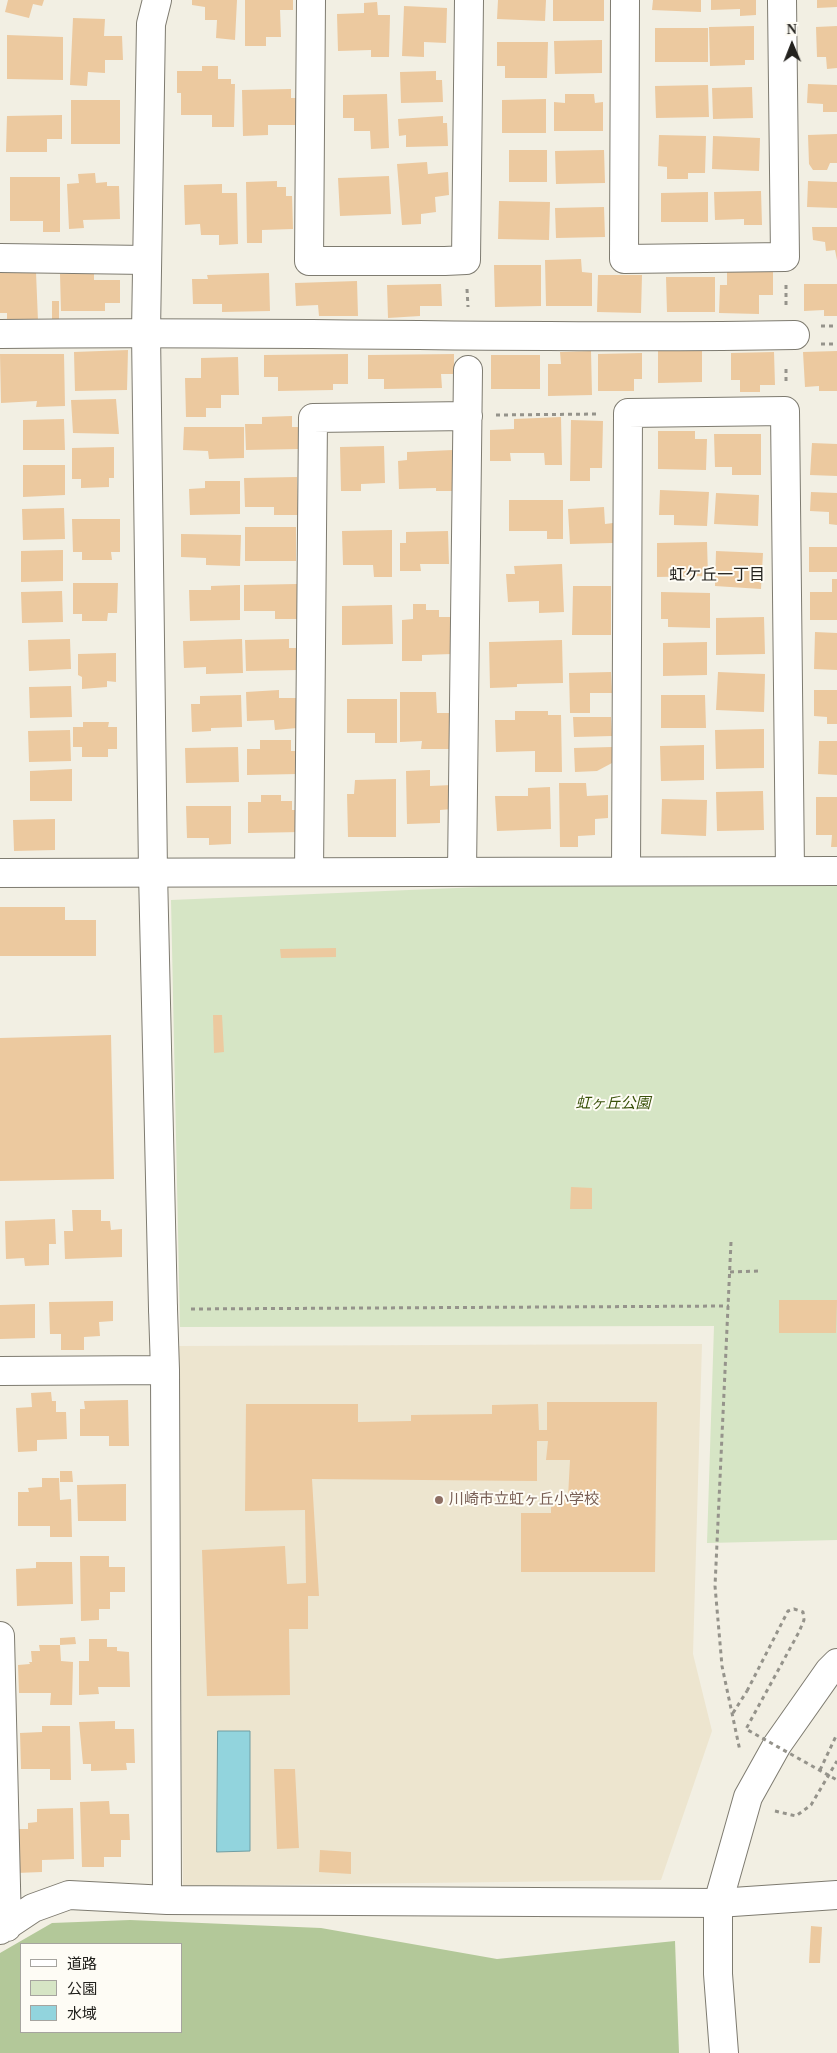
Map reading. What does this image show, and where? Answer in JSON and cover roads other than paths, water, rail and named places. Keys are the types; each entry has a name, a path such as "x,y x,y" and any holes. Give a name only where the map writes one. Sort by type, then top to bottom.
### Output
{"street":[{"path":"157,0 151,24 146,332 153,872 166,1370 167,1900"},
{"path":"311,0 309,261 466,260 469,0"},
{"path":"625,0 624,259 786,257 782,0"},
{"path":"0,258 147,260"},
{"path":"0,334 146,332 469,337 795,335"},
{"path":"462,872 468,370"},
{"path":"626,871 628,413 785,411 790,871"},
{"path":"309,872 313,418 468,416"},
{"path":"0,873 837,871"},
{"path":"0,1371 166,1370"},
{"path":"0,1636 4,1929"},
{"path":"724,2053 718,1974 718,1903 748,1797 777,1745 829,1671 837,1664"},
{"path":"4,1929 33,1908 69,1895 167,1900 718,1903 837,1895"}],"water":[{"path":"218,1731 250,1731 250,1851 217,1852"}],"place":[{"name":"川崎市立虹ヶ丘小学校","path":"439,1500"}],"district":[{"name":"虹ケ丘一丁目","path":"717,576"}],"park label":[{"name":"虹ヶ丘公園","path":"613,1104"}]}
